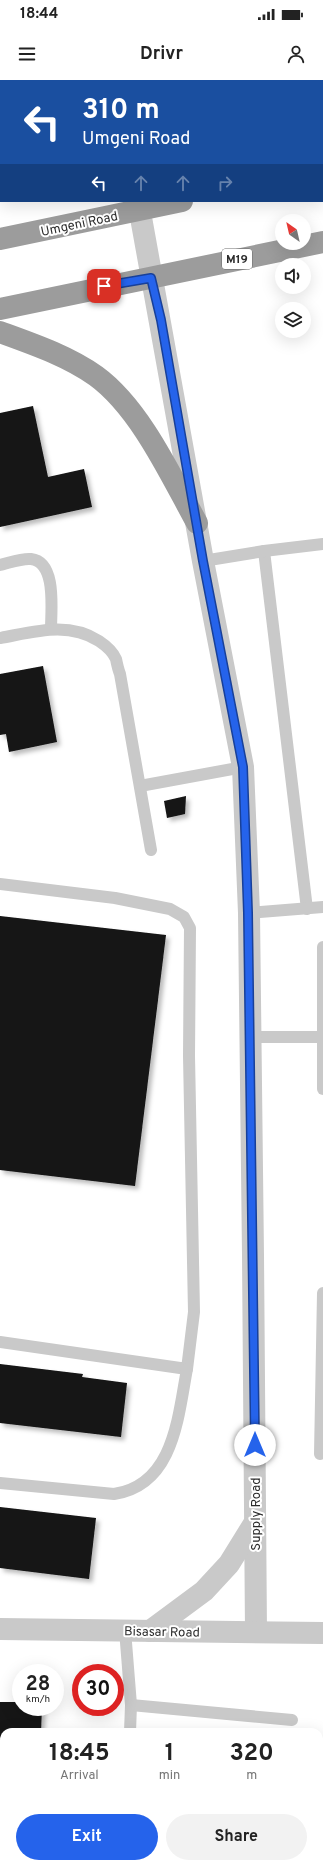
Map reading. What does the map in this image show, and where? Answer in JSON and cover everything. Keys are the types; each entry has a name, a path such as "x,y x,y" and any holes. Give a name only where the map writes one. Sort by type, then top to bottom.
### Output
{"highway":[{"name":"Umgeni Road","path":"0,239 139,206 173,202"},
{"name":"M19","path":"0,309 323,242"},
{"path":"0,332 33,344 67,360 97,377 128,407 159,454 196,524"}],"street":[{"name":"Supply Road","path":"139,206 151,278 161,320 196,524 243,767 248,913 250,1037 256,1632"},
{"path":"150,1631 189,1604 212,1582 237,1553 256,1522"},
{"name":"Bisasar Road","path":"0,1629 323,1633"}],"lane":[{"path":"203,561 264,551 323,544"},
{"path":"264,551 307,909"},
{"path":"0,565 32,559 38,561 45,568 50,577 51,629"},
{"path":"0,638 51,629 76,630 89,635 104,645 115,658 120,674 151,850"},
{"path":"140,786 243,767"},
{"path":"0,884 115,898 170,909 184,917 190,928 189,1056 194,1312 187,1369 173,1441 160,1466 146,1480 124,1492 114,1494 0,1483"},
{"path":"248,913 323,908"},
{"path":"323,948 323,1089"},
{"path":"250,1037 322,1037"},
{"path":"320,1454 323,1293"},
{"path":"0,1342 187,1369"},
{"path":"125,1630 131,1705 130,1728"},
{"path":"131,1705 292,1720"}],"building":[{"path":"33,406 48,477 84,469 92,507 0,527 0,413"},
{"path":"43,666 57,742 9,752 6,734 0,735 0,674"},
{"path":"186,796 185,814 167,818 164,801"},
{"path":"0,916 166,935 135,1186 0,1170"},
{"path":"0,1364 83,1374 82,1377 127,1383 121,1437 0,1423"},
{"path":"0,1507 96,1518 89,1579 0,1568"},
{"path":"0,1702 12,1702 12,1716 42,1716 41,1728 0,1728"}],"route":[{"path":"104,286 151,278 161,320 203,561 243,767 248,913 254,1271 255,1445"}]}
